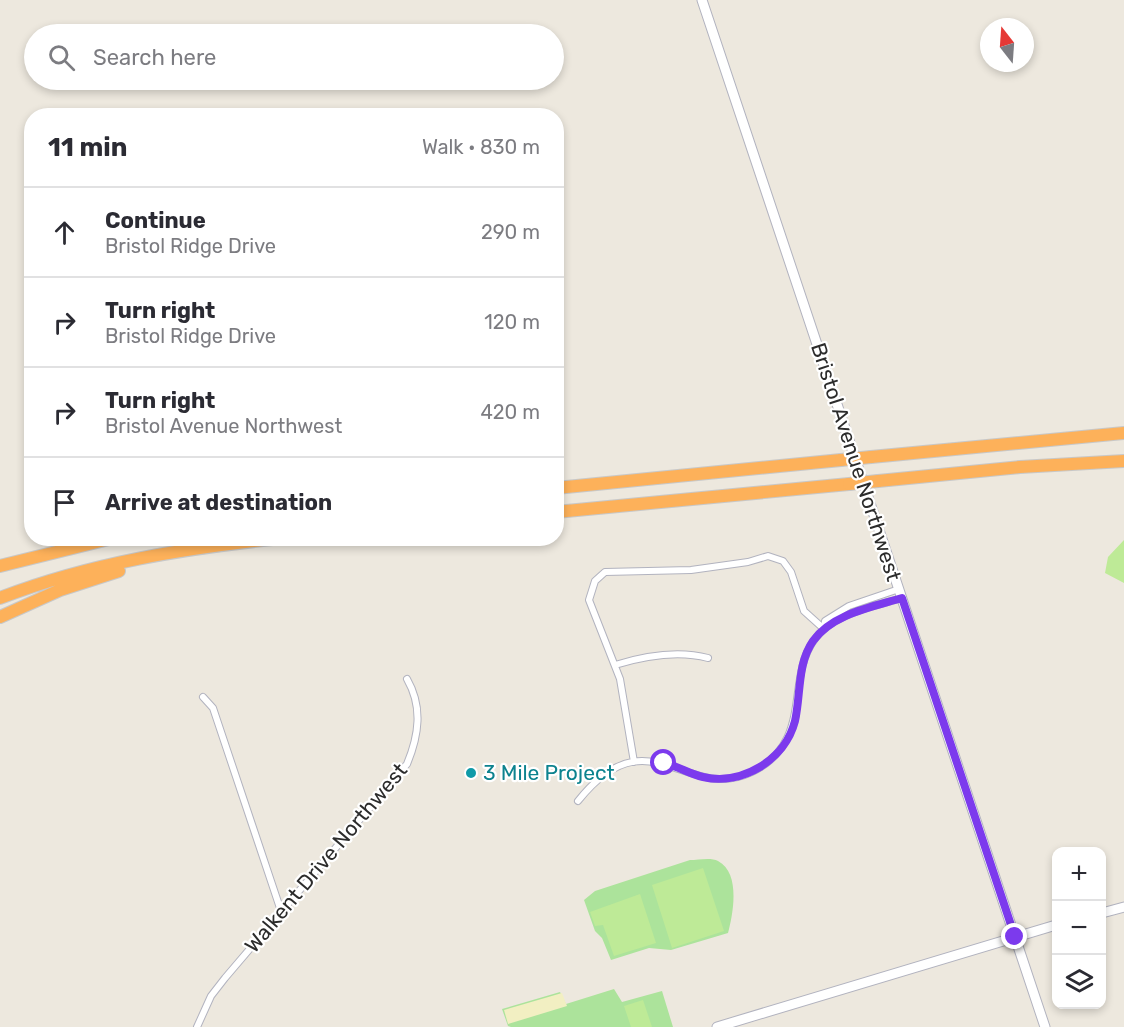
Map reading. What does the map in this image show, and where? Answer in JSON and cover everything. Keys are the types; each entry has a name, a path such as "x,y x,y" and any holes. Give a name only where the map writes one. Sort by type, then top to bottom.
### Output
{"highway":[{"path":"564,487 1124,433"},
{"path":"564,511 1020,467 1124,461"},
{"path":"0,566 80,546"},
{"path":"0,573 80,546"},
{"path":"0,598 65,577 147,556 209,546"},
{"path":"0,617 53,593 112,573 236,546"}],"street":[{"name":"Bristol Avenue Northwest","path":"702,0 1045,1027"},
{"path":"634,762 623,693 615,665 591,609 591,590 595,580 604,573 691,570 748,562 768,556 783,561 791,572 804,611 824,629"},
{"path":"578,801 603,775 634,762 664,763 702,777 717,779 742,776 764,764 776,754 791,730 807,653 824,629 845,616 900,594"},
{"path":"615,665 643,658 687,654 708,658"},
{"name":"Walkent Drive Northwest","path":"197,1027 218,987 407,764 416,740 418,717 417,703 407,679"},
{"path":"202,697 213,708 282,914"},
{"path":"1106,912 1124,907"},
{"path":"717,1027 1052,926"}],"green space":[{"path":"1124,540 1124,583 1105,573 1108,557"},
{"path":"690,860 718,861 730,875 734,894 728,933 671,950 649,948 611,960 602,938 595,931 584,900 595,891"},
{"path":"703,868 724,931 672,948 652,885"},
{"path":"640,894 656,943 614,956 603,925 595,926 590,912"},
{"path":"614,989 622,1002 662,991 673,1027 511,1027 508,1026 502,1009 560,992 566,1004"},
{"path":"643,1000 652,1027 631,1027 624,1006"}],"sand":[{"path":"562,993 567,1006 508,1024 504,1010"}],"place":[{"name":"3 Mile Project","path":"471,773"}],"route":[{"path":"664,763 674,765 688,773 717,779 742,776 764,764 785,742 795,721 802,669 813,641 824,629 845,616 902,598 1015,937"}]}
